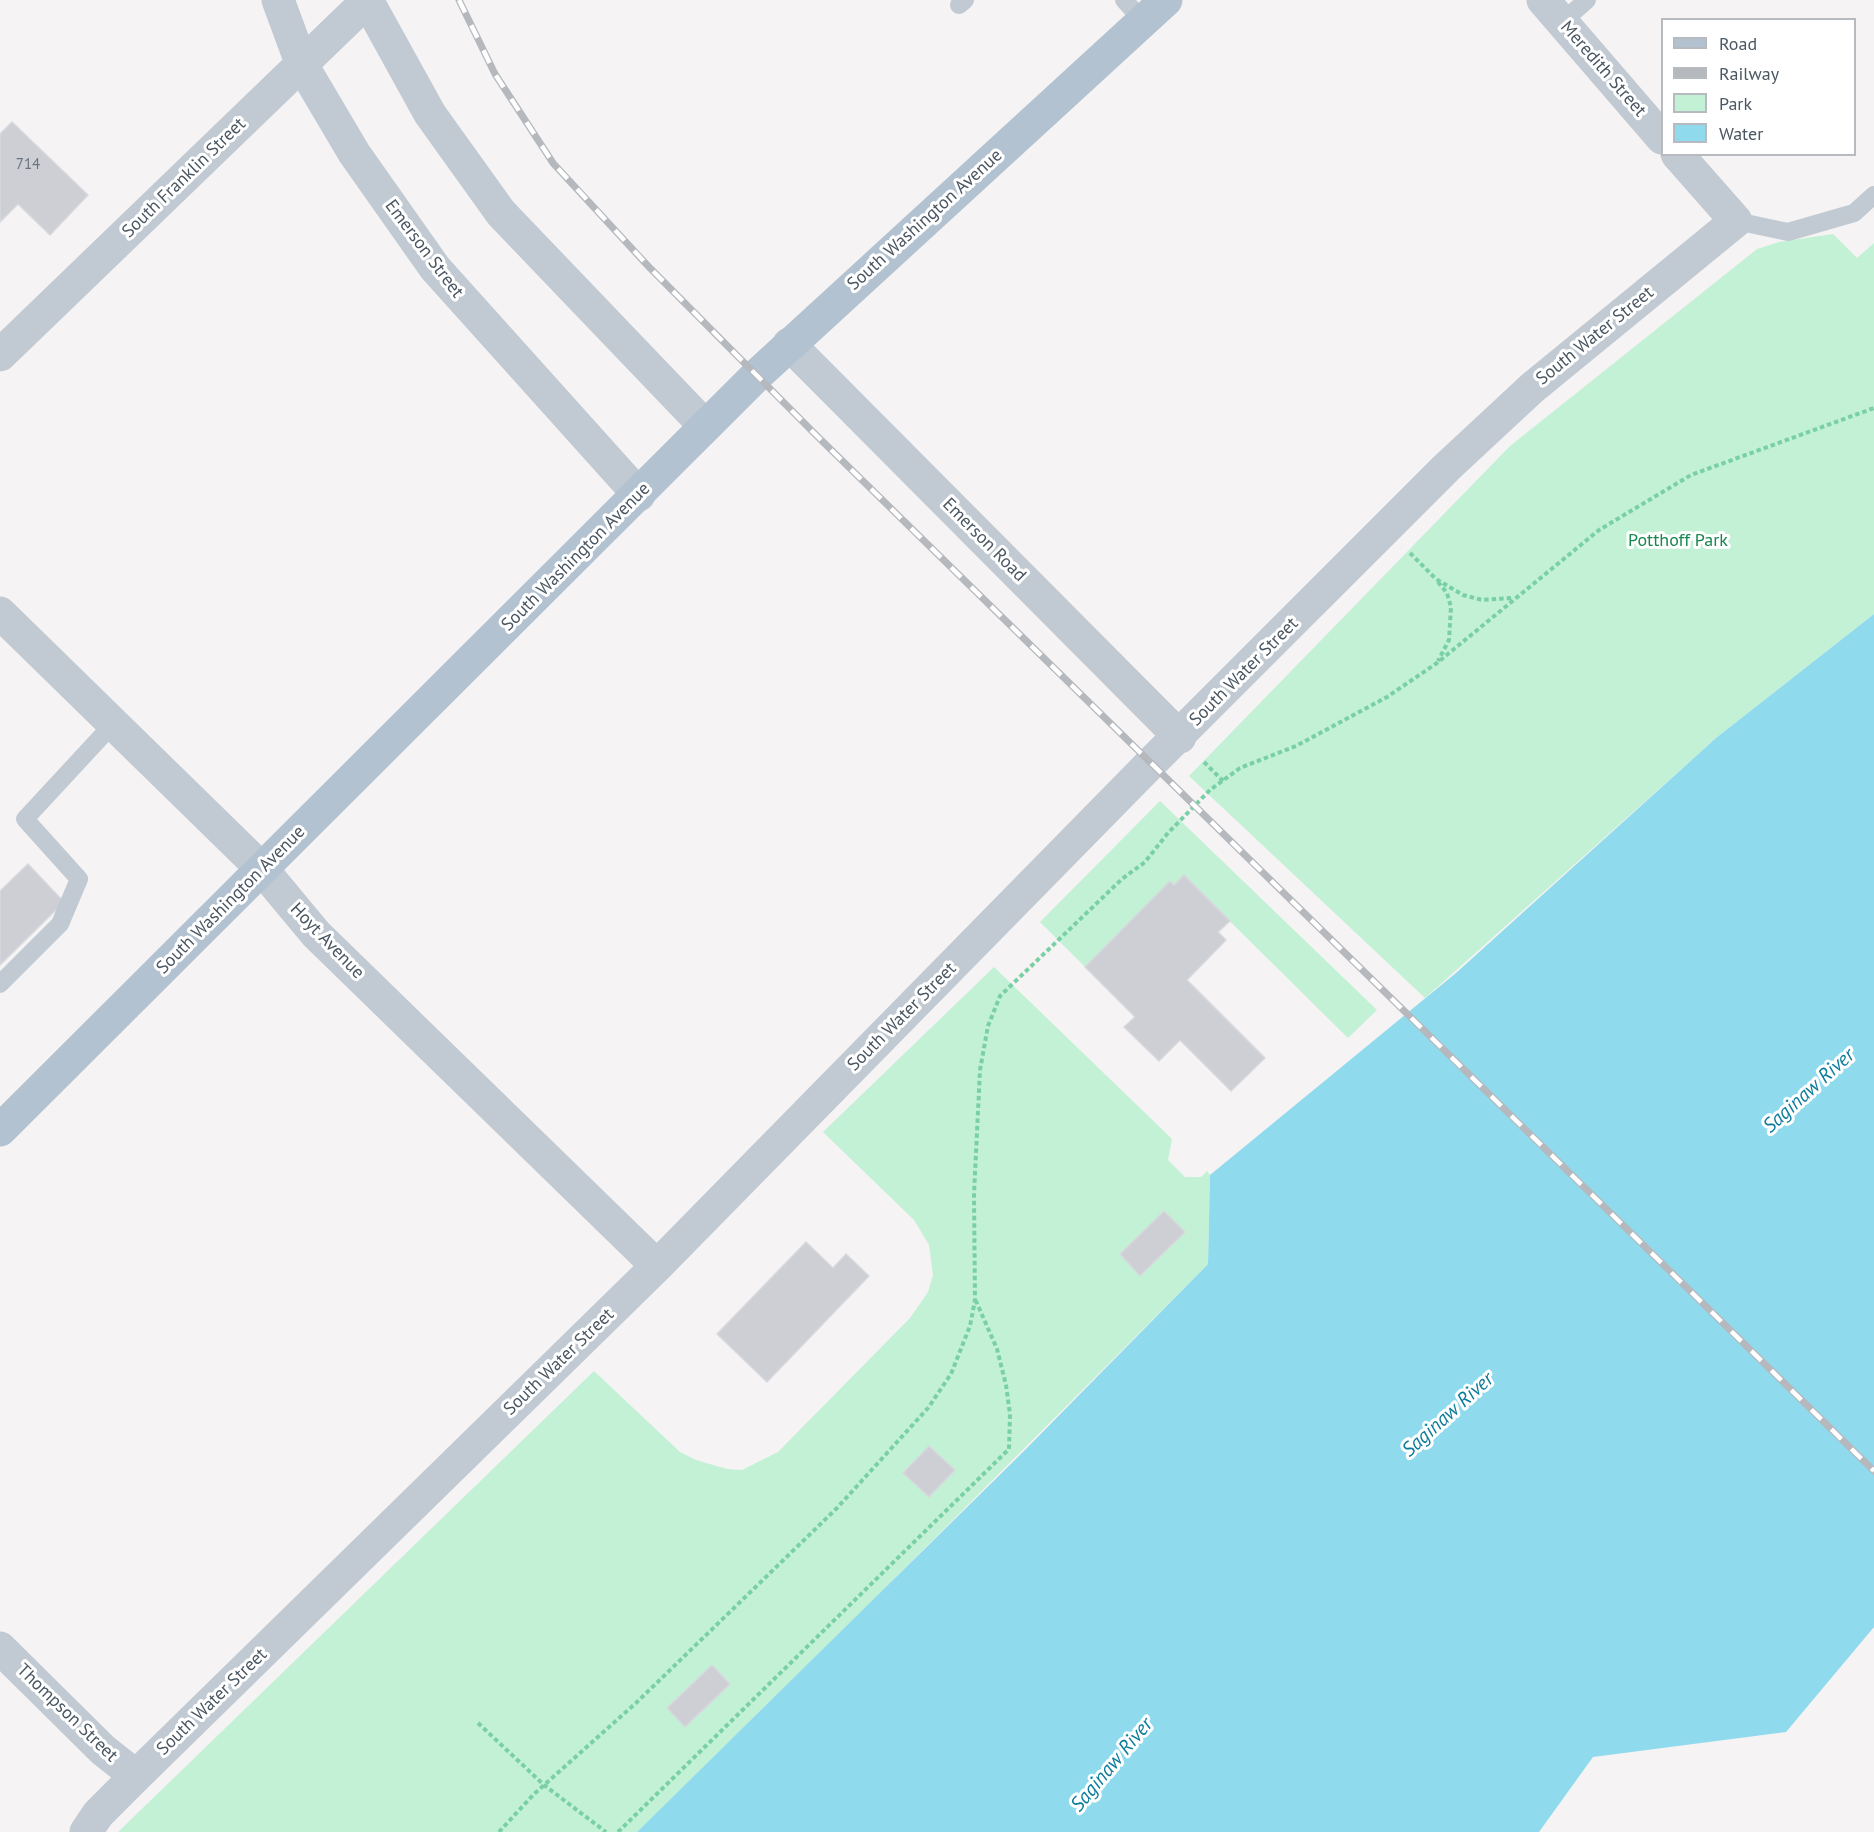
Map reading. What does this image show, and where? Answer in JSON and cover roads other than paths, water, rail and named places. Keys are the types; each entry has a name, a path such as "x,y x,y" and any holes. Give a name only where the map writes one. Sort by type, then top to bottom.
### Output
{"main road":[{"name":"South Washington Avenue","path":"0,1130 639,495 705,426 1145,7"}],"street":[{"name":"Emerson Street","path":"278,0 302,65 354,153 435,268 639,495"},
{"name":"South Franklin Street","path":"0,355 367,0"},
{"path":"367,0 430,114 501,213 705,426"},
{"name":"Meredith Street","path":"1552,11 1661,137"},
{"path":"1679,156 1736,222"},
{"name":"South Water Street","path":"86,1832 99,1814 136,1776 657,1266 1386,529 1532,388 1736,222"},
{"name":"Emerson Road","path":"789,344 1180,736"},
{"name":"Hoyt Avenue","path":"0,614 262,869 316,934 657,1266"},
{"name":"Thompson Street","path":"0,1648 103,1750 136,1776"}],"lane":[{"path":"1552,11 1587,0"},
{"path":"1736,222 1788,232 1854,213 1874,195"},
{"path":"0,984 60,924 79,879 25,819 113,724"}],"water":[{"name":"Saginaw River","path":"1874,614 1874,1627 1786,1732 1593,1757 1539,1832 637,1832 1023,1452 1208,1264 1210,1175 1456,973 1716,738"}],"railway":[{"path":"459,0 495,74 553,163 650,268 816,435 1874,1471"}],"park label":[{"name":"Potthoff Park","path":"1678,541"}]}
